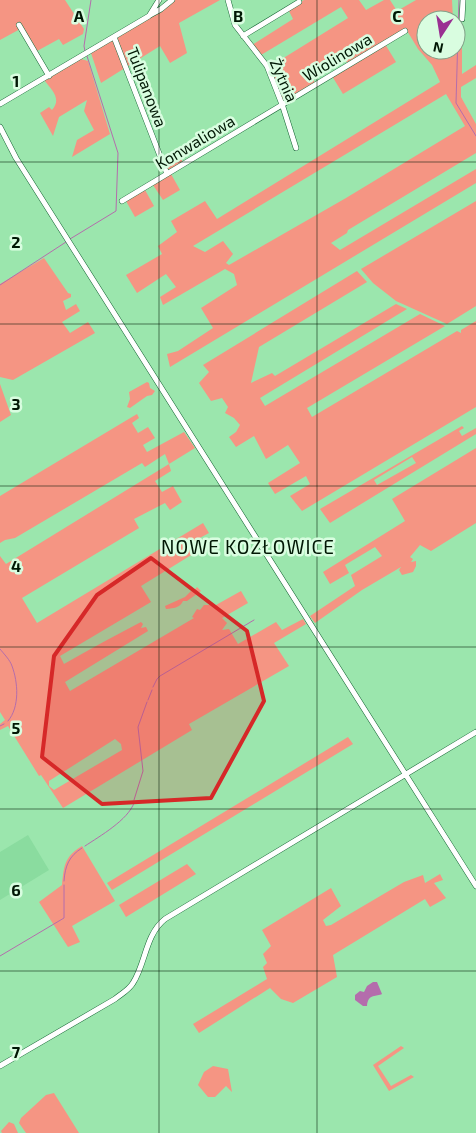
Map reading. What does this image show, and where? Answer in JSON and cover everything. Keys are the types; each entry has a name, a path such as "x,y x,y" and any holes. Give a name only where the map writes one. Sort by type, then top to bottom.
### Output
{"street":[{"path":"149,16 159,0"},
{"path":"0,104 162,9 172,0"},
{"name":"Żytnia","path":"228,0 235,25 267,66 296,148"},
{"path":"243,36 299,2"},
{"path":"19,25 49,76"},
{"name":"Wiolinowa","path":"282,104 405,30"},
{"name":"Tulipanowa","path":"114,37 167,174"},
{"name":"Konwaliowa","path":"122,201 282,104"},
{"path":"0,127 22,167 476,886"},
{"path":"0,1066 129,989 137,976 154,932 165,919 476,732"}],"highlighted area":[{"path":"151,558 247,631 264,701 211,798 102,804 42,757 54,656 97,595"}],"shaded area":[{"path":"0,0 65,0 84,29 83,34 63,45 59,39 37,51 22,28 0,40"},
{"path":"174,0 220,0 179,23 187,53 170,63 160,46 101,83 91,53"},
{"path":"304,0 359,0 366,10 384,0 390,0 397,11 416,0 452,0 452,10 416,10 416,46 406,29 348,64 341,54 310,73 315,83 283,101 269,67 348,18 341,7 261,55 252,45 293,19 288,9"},
{"path":"385,44 396,62 343,94 332,76"},
{"path":"81,59 88,61 110,134 72,157 77,140 94,130 84,111 87,100 59,117 53,136 40,113 49,107 52,110 56,102 55,95 44,80"},
{"path":"428,60 462,60 462,74 476,65 476,78 461,87 461,97 476,124 476,153 348,230 347,233 331,243 340,250 476,169 476,183 170,367 167,354 178,351 213,328 201,308 237,285 234,274 225,269 163,305 160,297 176,287 166,274 137,293 126,275 162,254 158,246 177,232 171,221 205,201 217,219 440,82","holes":["446,94 465,126 346,198 229,265 226,263 233,254 223,241 205,252 193,246"]},
{"path":"177,152 183,162 168,170 163,160"},
{"path":"171,174 180,190 163,200 153,185"},
{"path":"145,190 154,206 135,217 126,201"},
{"path":"476,201 476,306 447,324 396,301 373,283 361,269"},
{"path":"44,258 68,293 71,294 71,297 63,301 66,310 76,304 80,311 62,322 70,333 88,322 95,333 13,380 0,377 0,284"},
{"path":"357,271 367,282 259,347 251,383 272,373 275,376 396,304 407,309 260,398 265,406 420,314 445,326 307,408 312,417 457,331 461,333 461,330 476,321 476,407 302,511 290,496 310,484 306,476 275,494 268,483 300,463 288,445 266,459 254,436 236,447 229,437 236,432 240,425 234,418 225,413 228,407 222,398 211,401 199,383 209,372 203,365"},
{"path":"147,382 150,388 155,391 152,395 147,396 130,408 127,407 130,399 129,392"},
{"path":"0,384 11,415 0,422"},
{"path":"137,414 139,418 132,423 138,433 148,427 155,438 143,445 147,452 184,432 195,448 169,464 165,454 145,467 142,463 15,538 0,543 0,496"},
{"path":"462,426 464,428 459,431 462,436 476,428 476,434 330,523 320,509","holes":["412,457 416,463 377,485 374,480"]},
{"path":"476,448 476,523 431,551 420,545 410,557 413,559 411,562 416,561 413,572 402,575 399,570 401,567 362,590 315,623 310,616 355,586 351,575 382,556 375,547 345,565 349,573 330,584 323,572 405,521 392,499"},
{"path":"169,464 171,471 155,481 162,492 173,486 182,502 170,510 165,503 134,519 139,528 22,598 37,623 203,523 209,533 196,540 201,549 141,586 151,602 60,656 64,664 141,622 143,624 141,628 146,627 148,631 65,682 70,691 194,618 192,617 197,609 200,610 204,605 216,605 241,591 248,603 222,618 227,623 222,630 229,629 238,644 276,622 282,630 303,619 306,624 274,643 289,666 189,724 192,730 63,808 41,775 39,776 8,726 0,730 0,724 5,720 0,712 0,556 6,564","holes":["115,739 121,744 122,750 54,790 49,786 49,781"]},
{"path":"197,587 201,591 178,606 166,609 165,606 185,597"},
{"path":"348,737 353,744 112,890 107,883"},
{"path":"28,835 49,870 0,900 0,852"},
{"path":"82,846 115,901 72,926 80,942 68,947 39,902 62,885 63,872 68,858"},
{"path":"187,864 196,874 126,917 119,905"},
{"path":"440,874 443,880 434,883 446,898 430,907 425,899 333,955 337,977 293,1003 281,999 270,988 199,1033 193,1024 267,979 263,967 267,963 263,954 271,946 262,930 331,888 341,906 323,920 326,926 331,925 404,882 423,875 425,883"},
{"path":"377,982 382,994 371,997 367,1006 363,1006 355,1000 355,995 360,991 364,992 367,986"},
{"path":"401,1046 404,1048 378,1066 391,1086 411,1075 414,1077 389,1091 373,1065"},
{"path":"213,1066 228,1069 232,1092 226,1086 215,1097 208,1097 198,1085 204,1072"},
{"path":"54,1093 79,1133 26,1133 19,1123 21,1118 46,1095"},
{"path":"9,1122 14,1124 18,1133 2,1133 1,1131"}],"waterway":[{"path":"85,51 84,46 91,0"},
{"path":"459,0 456,103 476,136"},
{"path":"70,239 116,211 118,153 87,56"},
{"path":"0,285 66,242"},
{"path":"153,687 160,676 254,620"},
{"path":"0,649 11,664 17,687 15,709 8,721"},
{"path":"148,700 152,690"},
{"path":"134,800 143,771 138,727 147,702"},
{"path":"0,726 4,724"},
{"path":"85,846 120,821 134,803"},
{"path":"64,881 68,862 82,848"},
{"path":"0,956 64,918 64,885"}],"district":[{"name":"NOWE KOZŁOWICE","path":"248,547"}]}
